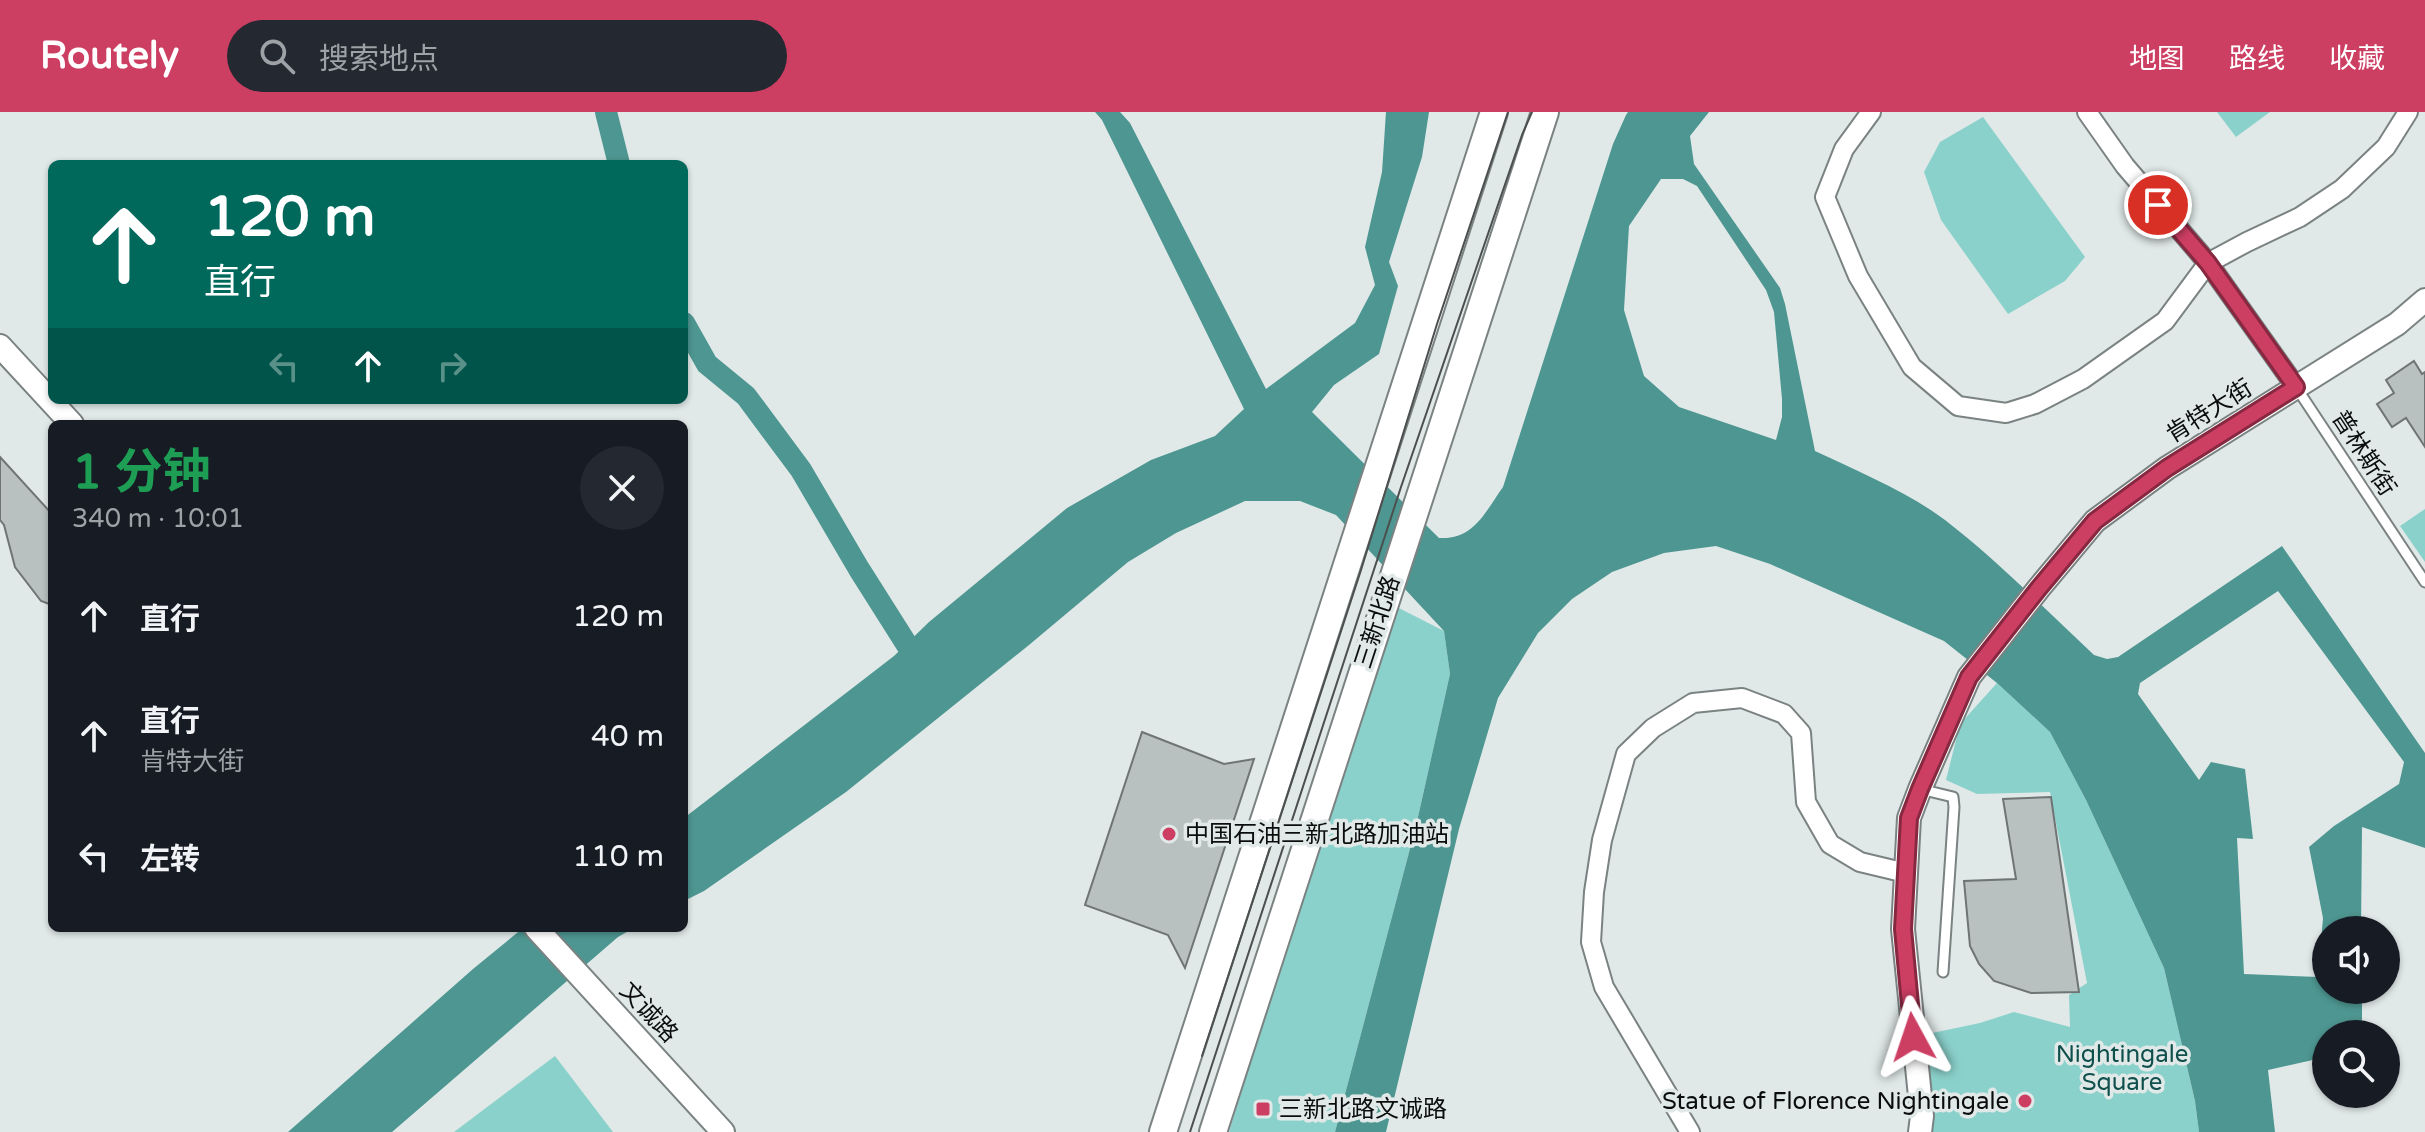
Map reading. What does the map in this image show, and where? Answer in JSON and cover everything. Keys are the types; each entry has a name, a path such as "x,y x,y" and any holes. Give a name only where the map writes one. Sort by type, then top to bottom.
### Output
{"main road":[{"name":"三新北路","path":"1163,1132 1494,112"},
{"name":"三新北路","path":"1213,1132 1545,112"}],"street":[{"path":"1871,112 1844,149 1825,197 1858,276 1912,367 1958,406 2006,413 2035,404 2083,379 2165,321 2208,263 2300,217 2342,189 2386,147 2408,112"},
{"path":"2087,112 2125,166 2208,263 2296,387"},
{"name":"肯特大街","path":"1920,789 1969,677 2095,521 2167,468 2397,324 2425,300"},
{"path":"0,346 48,398"},
{"path":"54,404 68,420"},
{"path":"1690,1132 1604,987 1591,942 1602,840 1626,754 1653,728 1693,703 1742,698 1784,714 1801,733 1806,802 1830,844 1860,862 1906,873"},
{"path":"1920,789 1909,818 1903,929 1922,1116 1920,1132"},
{"name":"文诚路","path":"540,932 723,1132"}],"lane":[{"name":"普林斯街","path":"2296,387 2425,582"},
{"path":"1920,789 1953,797 1943,972"}],"green space":[{"path":"2217,112 2270,112 2236,137"},
{"path":"1983,117 2085,257 2065,281 2008,314 1941,220 1924,172 1940,142"},
{"path":"2425,509 2425,562 2400,526"},
{"path":"1391,604 1444,631 1450,674 1416,826 1335,1132 1229,1132"},
{"name":"Nightingale Square","path":"1997,683 2050,732 2086,800 2164,968 2195,1101 2199,1132 1920,1132 1913,1037 1980,1023 2014,1012 2070,1027 2069,995 2087,983 2050,792 1977,794 1946,780 1960,724"},
{"path":"555,1056 613,1132 454,1132"}],"shaded area":[{"path":"1095,112 1120,112 1130,123 1266,389 1355,323 1375,285 1365,247 1382,172 1386,112 1429,112 1422,157 1389,262 1398,286 1379,354 1334,385 1312,412 1439,538 1470,529 1503,487 1613,144 1626,115 1628,112 1709,112 1690,136 1694,164 1780,288 1815,451 1899,491 1931,510 2003,569 2094,655 2107,659 2118,657 2282,546 2425,753 2425,848 2362,827 2361,916 2323,916 2309,847 2334,826 2399,784 2404,762 2278,591 2140,683 2138,694 2199,780 2211,762 2245,769 2253,839 2237,838 2244,974 2312,977 2312,1004 2362,1004 2362,1020 2312,1020 2312,1060 2268,1070 2275,1132 2199,1132 2195,1101 2164,968 2086,800 2050,732 1997,683 1944,641 1770,564 1716,546 1664,553 1612,572 1572,599 1538,633 1498,698 1459,829 1386,1132 1335,1132 1416,826 1450,674 1444,631 1336,515 1300,501 1245,501 1176,533 1128,562 846,792 688,899 688,815 894,656 929,622 1067,508 1151,460 1215,436 1244,409 1102,120","holes":["1661,179 1683,179 1697,186 1766,290 1774,312 1782,399 1782,417 1776,440 1679,407 1644,376 1624,310 1629,226"]},
{"path":"518,932 627,932 392,1132 288,1132"}],"building":[{"path":"2414,361 2422,374 2425,372 2425,447 2406,418 2392,427 2377,404 2394,393 2386,380"},
{"path":"0,457 48,510 48,604 41,601 15,567 0,520"},
{"name":"中国石油三新北路加油站","path":"1142,732 1224,764 1254,759 1185,968 1168,935 1085,905"},
{"path":"2051,797 2079,992 2031,993 1994,981 1979,964 1970,946 1964,881 2016,879 2003,799"}],"waterway":[{"path":"606,112 618,160"},
{"path":"688,330 707,364 746,396 801,470 921,667"}],"tram line":[{"path":"1202,1056 1508,112"},
{"path":"1190,1132 1401,487 1532,112"}],"place":[{"name":"中国石油三新北路加油站","path":"1169,834"},
{"name":"Statue of Florence Nightingale","path":"2025,1101"},
{"name":"三新北路文诚路","path":"1263,1109"}],"route":[{"path":"1913,1037 1903,929 1909,818 1969,677 2095,521 2167,468 2296,387 2208,263 2158,205"}]}
